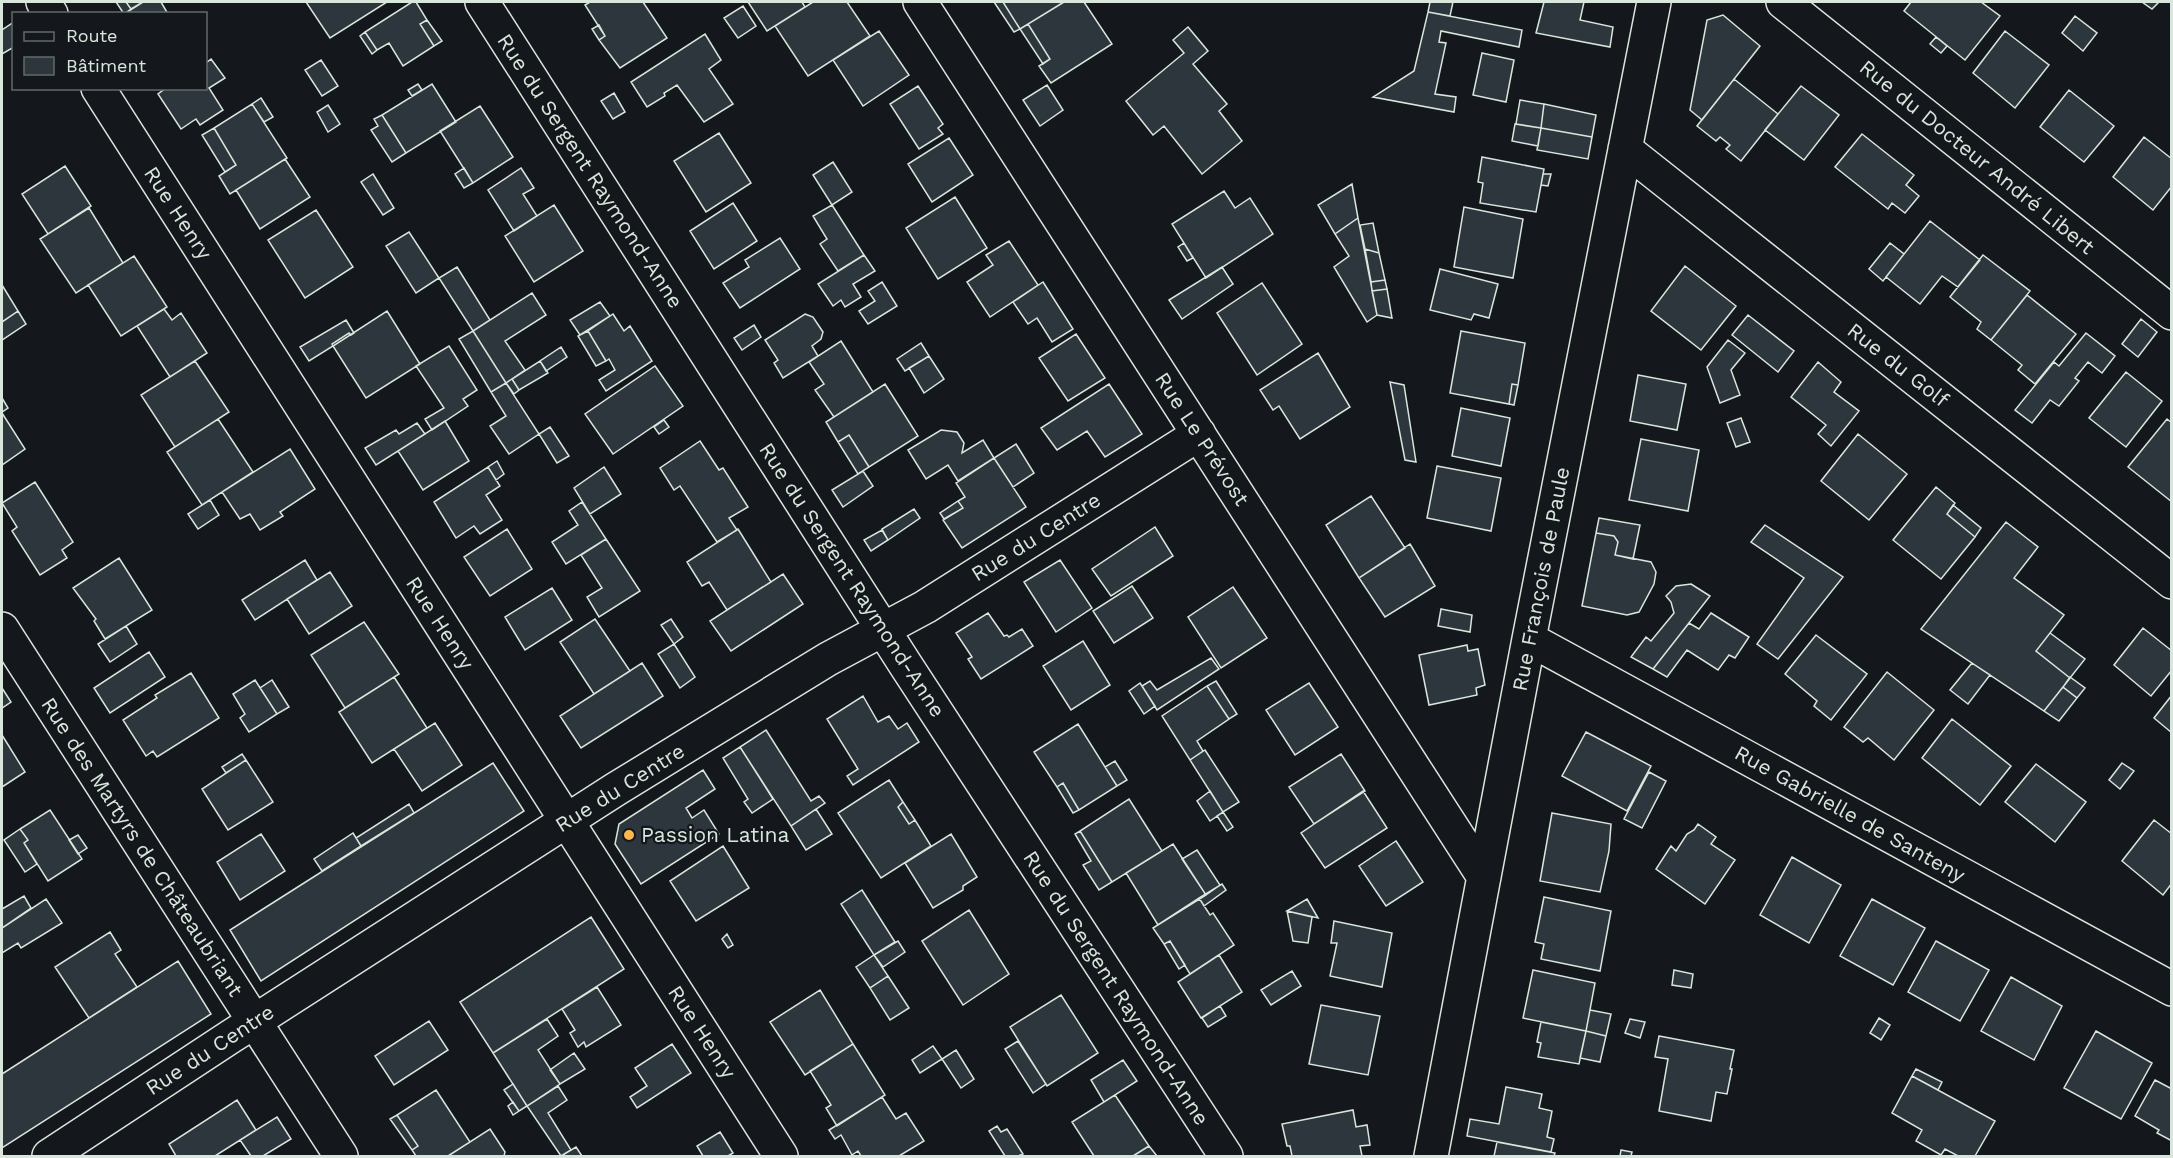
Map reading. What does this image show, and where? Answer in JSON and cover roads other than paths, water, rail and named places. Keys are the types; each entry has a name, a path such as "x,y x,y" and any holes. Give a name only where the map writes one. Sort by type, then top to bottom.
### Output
{"street":[{"name":"Rue du Sergent Raymond-Anne","path":"482,2 884,629 1226,1156"},
{"name":"Rue Le Prévost","path":"920,2 1484,877"},
{"name":"Rue François de Paule","path":"1431,1156 1529,639 1654,2"},
{"name":"Rue du Docteur André Libert","path":"1783,2 2172,313"},
{"name":"Rue Henry","path":"99,90 781,1156"},
{"name":"Rue du Golf","path":"1625,149 2172,582"},
{"name":"Rue du Centre","path":"49,1156 254,1021 567,821 828,659 925,607 1199,434"},
{"name":"Rue des Martyrs de Châteaubriant","path":"2,629 341,1156"},
{"name":"Rue Gabrielle de Santeny","path":"1529,639 2172,989"}],"place":[{"name":"Passion Latina","path":"629,835"}]}
